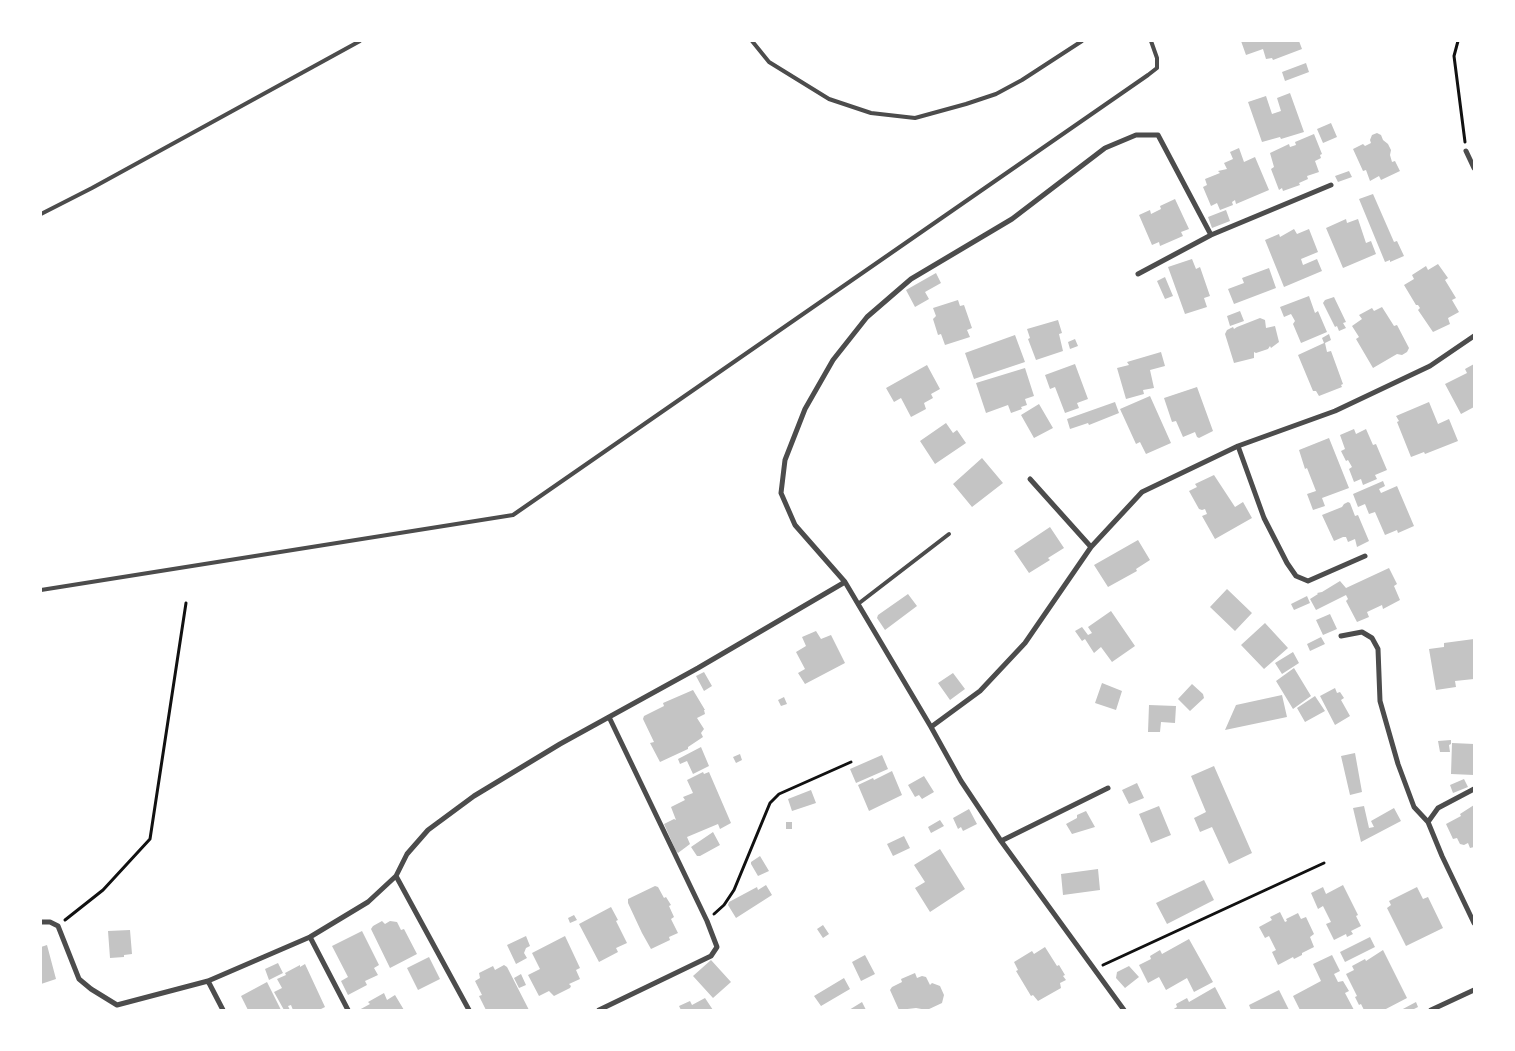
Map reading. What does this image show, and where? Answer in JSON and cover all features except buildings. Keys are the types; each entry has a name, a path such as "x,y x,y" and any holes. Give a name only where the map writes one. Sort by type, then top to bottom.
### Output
{"street":[{"path":"1124,1010 1001,841 961,781 845,582 795,525 781,493 785,460 806,409 832,360 867,317 911,279 1012,219 1104,148 1136,135 1158,135 1211,235"},
{"path":"1466,151 1474,168"},
{"path":"1138,274 1211,235 1331,185"},
{"path":"931,727 980,691 1025,643 1091,547 1142,492 1238,446 1335,411 1430,366 1474,336"},
{"path":"1238,446 1264,518 1287,563 1296,576 1308,581 1365,556"},
{"path":"1030,479 1091,547"},
{"path":"41,922 50,922 58,926 79,979 90,989 119,1007 208,981 310,937 368,902 396,876 407,854 428,830 474,796 560,744 698,668 845,582"},
{"path":"1341,636 1362,632 1372,638 1378,649 1380,701 1398,764 1414,807 1428,822 1474,923"},
{"path":"600,1010 711,956 717,947 708,921 609,717"},
{"path":"1001,841 1108,788"},
{"path":"1428,822 1438,808 1474,789"},
{"path":"396,876 469,1010"},
{"path":"310,937 348,1010"},
{"path":"208,981 223,1010"},
{"path":"1431,1010 1474,990"}],"lane":[{"path":"41,214 360,41"},
{"path":"752,41 768,62 829,99 871,113 915,118 996,94 1022,80 1082,41"},
{"path":"41,590 512,515 1148,75 1156,68 1157,58 1151,41"},
{"path":"858,604 949,534"}],"path":[{"path":"1458,41 1454,56 1466,151"},
{"path":"58,926 102,890 150,839 186,603"},
{"path":"708,921 724,905 734,890 770,804 779,794 851,762"},
{"path":"1094,969 1324,863"}]}
